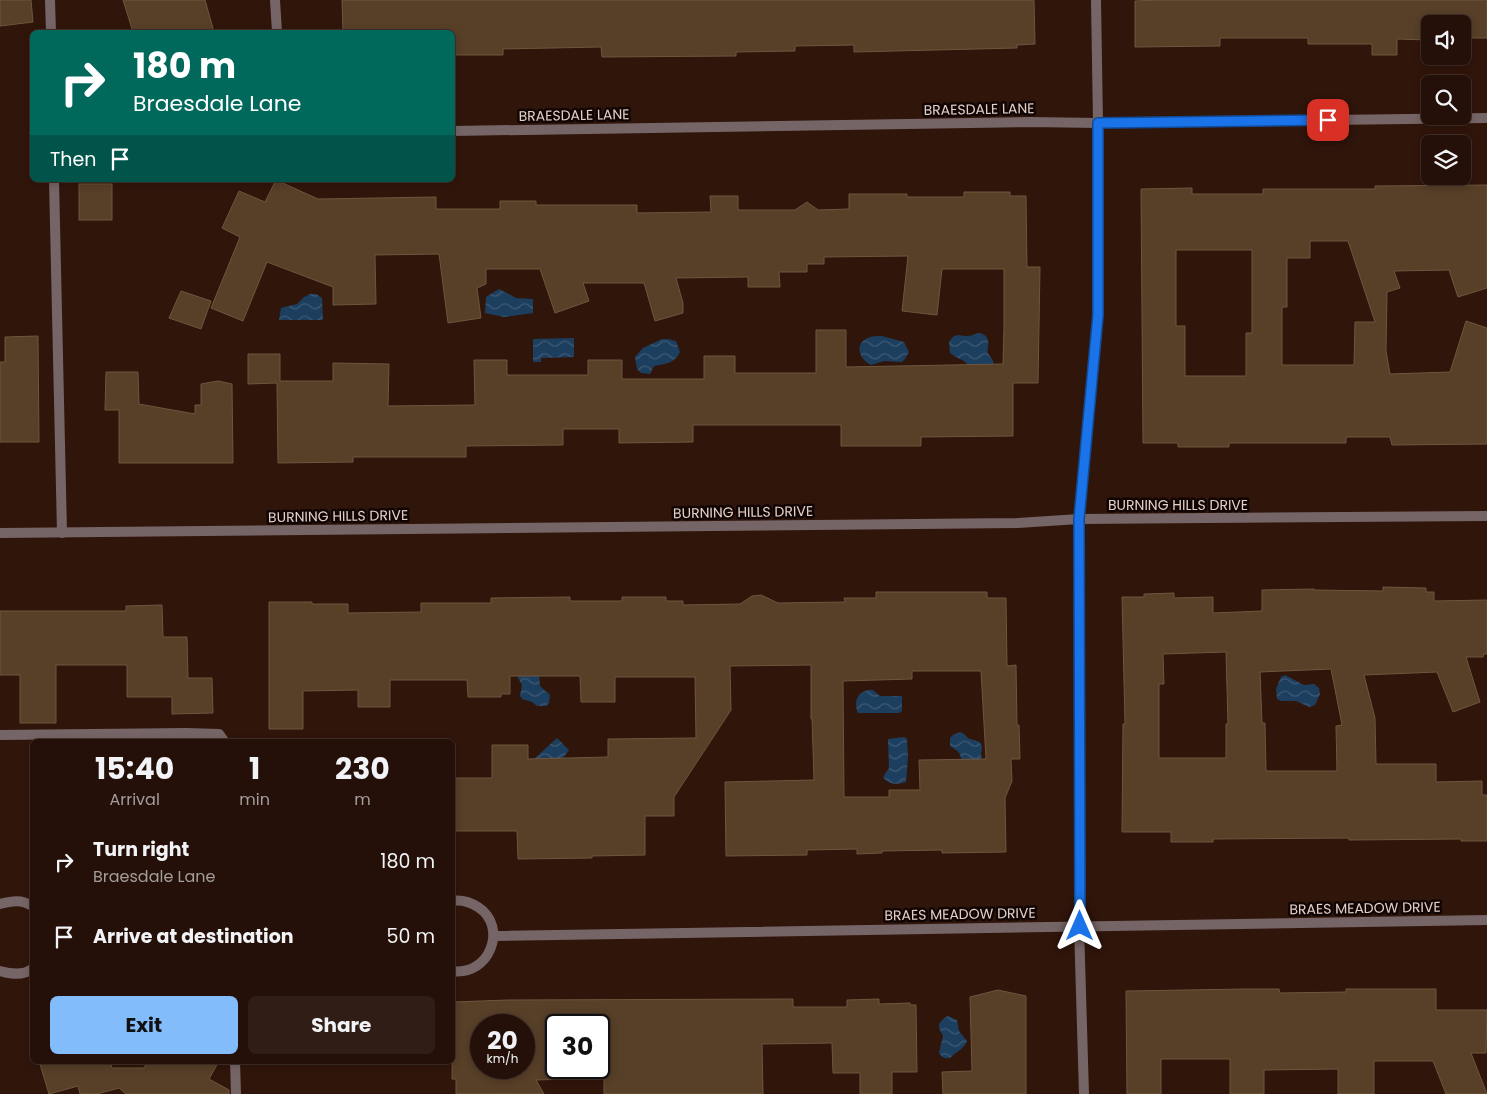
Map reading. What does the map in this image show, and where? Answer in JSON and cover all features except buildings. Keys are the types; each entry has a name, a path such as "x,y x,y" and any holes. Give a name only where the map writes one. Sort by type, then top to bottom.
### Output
{"street":[{"path":"50,0 51,30"},
{"path":"275,0 277,30"},
{"path":"1084,1094 1080,926 1079,519 1098,315 1096,0"},
{"name":"BRAESDALE LANE","path":"455,131 1031,122 1098,123 1487,118"},
{"path":"54,182 62,533"},
{"name":"BURNING HILLS DRIVE","path":"0,533 1018,523 1079,519 1487,516"},
{"path":"0,736 186,733 219,734 223,739"},
{"path":"455,900 471,902 483,910 491,922 494,936 492,949 484,961 473,969 455,971"},
{"path":"0,904 14,901 30,905"},
{"name":"BRAES MEADOW DRIVE","path":"494,936 1487,920"},
{"path":"0,971 15,974 30,971"},
{"path":"235,1064 236,1094"}],"water":[{"path":"499,289 516,298 533,299 533,313 504,317 485,313 486,297"},
{"path":"310,294 316,294 322,298 323,320 279,320 281,308 297,304"},
{"path":"981,333 987,339 988,353 993,362 993,369 971,369 963,361 950,353 949,342 953,337"},
{"path":"882,336 904,342 909,352 902,362 884,361 871,365 863,359 860,351 861,343 870,337"},
{"path":"574,338 574,357 541,358 541,362 533,362 533,339"},
{"path":"662,339 676,341 680,352 678,356 670,362 654,366 650,374 641,373 637,369 635,357 643,348"},
{"path":"518,673 539,674 540,686 550,695 549,703 546,706 537,706 532,702 522,699 520,696 522,685 518,678"},
{"path":"1285,675 1304,685 1314,684 1319,688 1320,694 1315,705 1309,707 1296,701 1281,701 1277,699 1276,689 1281,677"},
{"path":"873,690 880,696 902,696 902,711 899,713 858,713 857,699 861,693"},
{"path":"961,732 968,738 981,744 983,760 961,765 958,751 950,746 950,738"},
{"path":"904,737 907,739 908,757 906,782 900,784 890,783 883,777 889,768 888,739"},
{"path":"557,738 569,750 555,769 533,760"},
{"path":"948,1016 957,1020 959,1031 967,1041 950,1058 942,1057 939,1053 943,1036 939,1024"}],"route":[{"path":"1080,926 1079,519 1098,315 1098,123 1328,120"}]}
